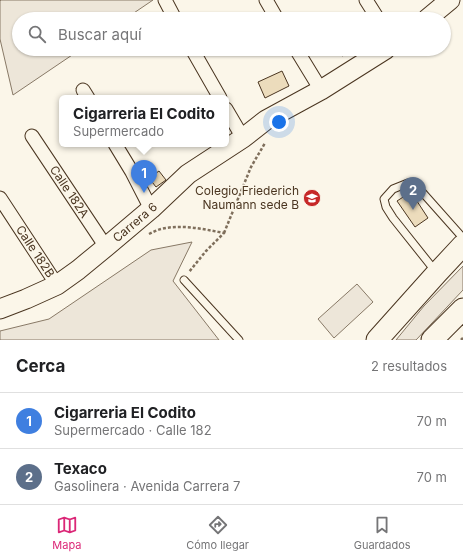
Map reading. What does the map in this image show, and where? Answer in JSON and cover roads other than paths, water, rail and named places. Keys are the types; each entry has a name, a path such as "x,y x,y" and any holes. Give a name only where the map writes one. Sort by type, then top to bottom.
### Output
{"main road":[{"path":"377,340 463,245"},
{"path":"432,340 463,309"}],"street":[{"path":"164,0 171,12"},
{"path":"266,0 273,12"},
{"path":"366,0 374,12"},
{"path":"435,12 450,0"},
{"path":"196,56 218,95"},
{"path":"300,56 321,90"},
{"name":"Carrera 6","path":"0,309 57,285 78,270 151,209 188,174 243,138 266,120 321,90 375,56"},
{"path":"229,113 243,138"},
{"name":"Calle 182A","path":"32,136 106,247"},
{"path":"117,147 132,172 151,209"},
{"name":"Calle 182B","path":"0,198 57,285"}],"lane":[{"path":"437,273 393,218 386,207 384,199 393,189 408,183 423,193 463,238"},
{"path":"184,280 239,340"}],"place":[{"name":"Cigarreria El Codito","path":"144,193"},
{"name":"Colegio Friederich Naumann sede B","path":"312,198"},
{"name":"Texaco","path":"413,210"}]}
